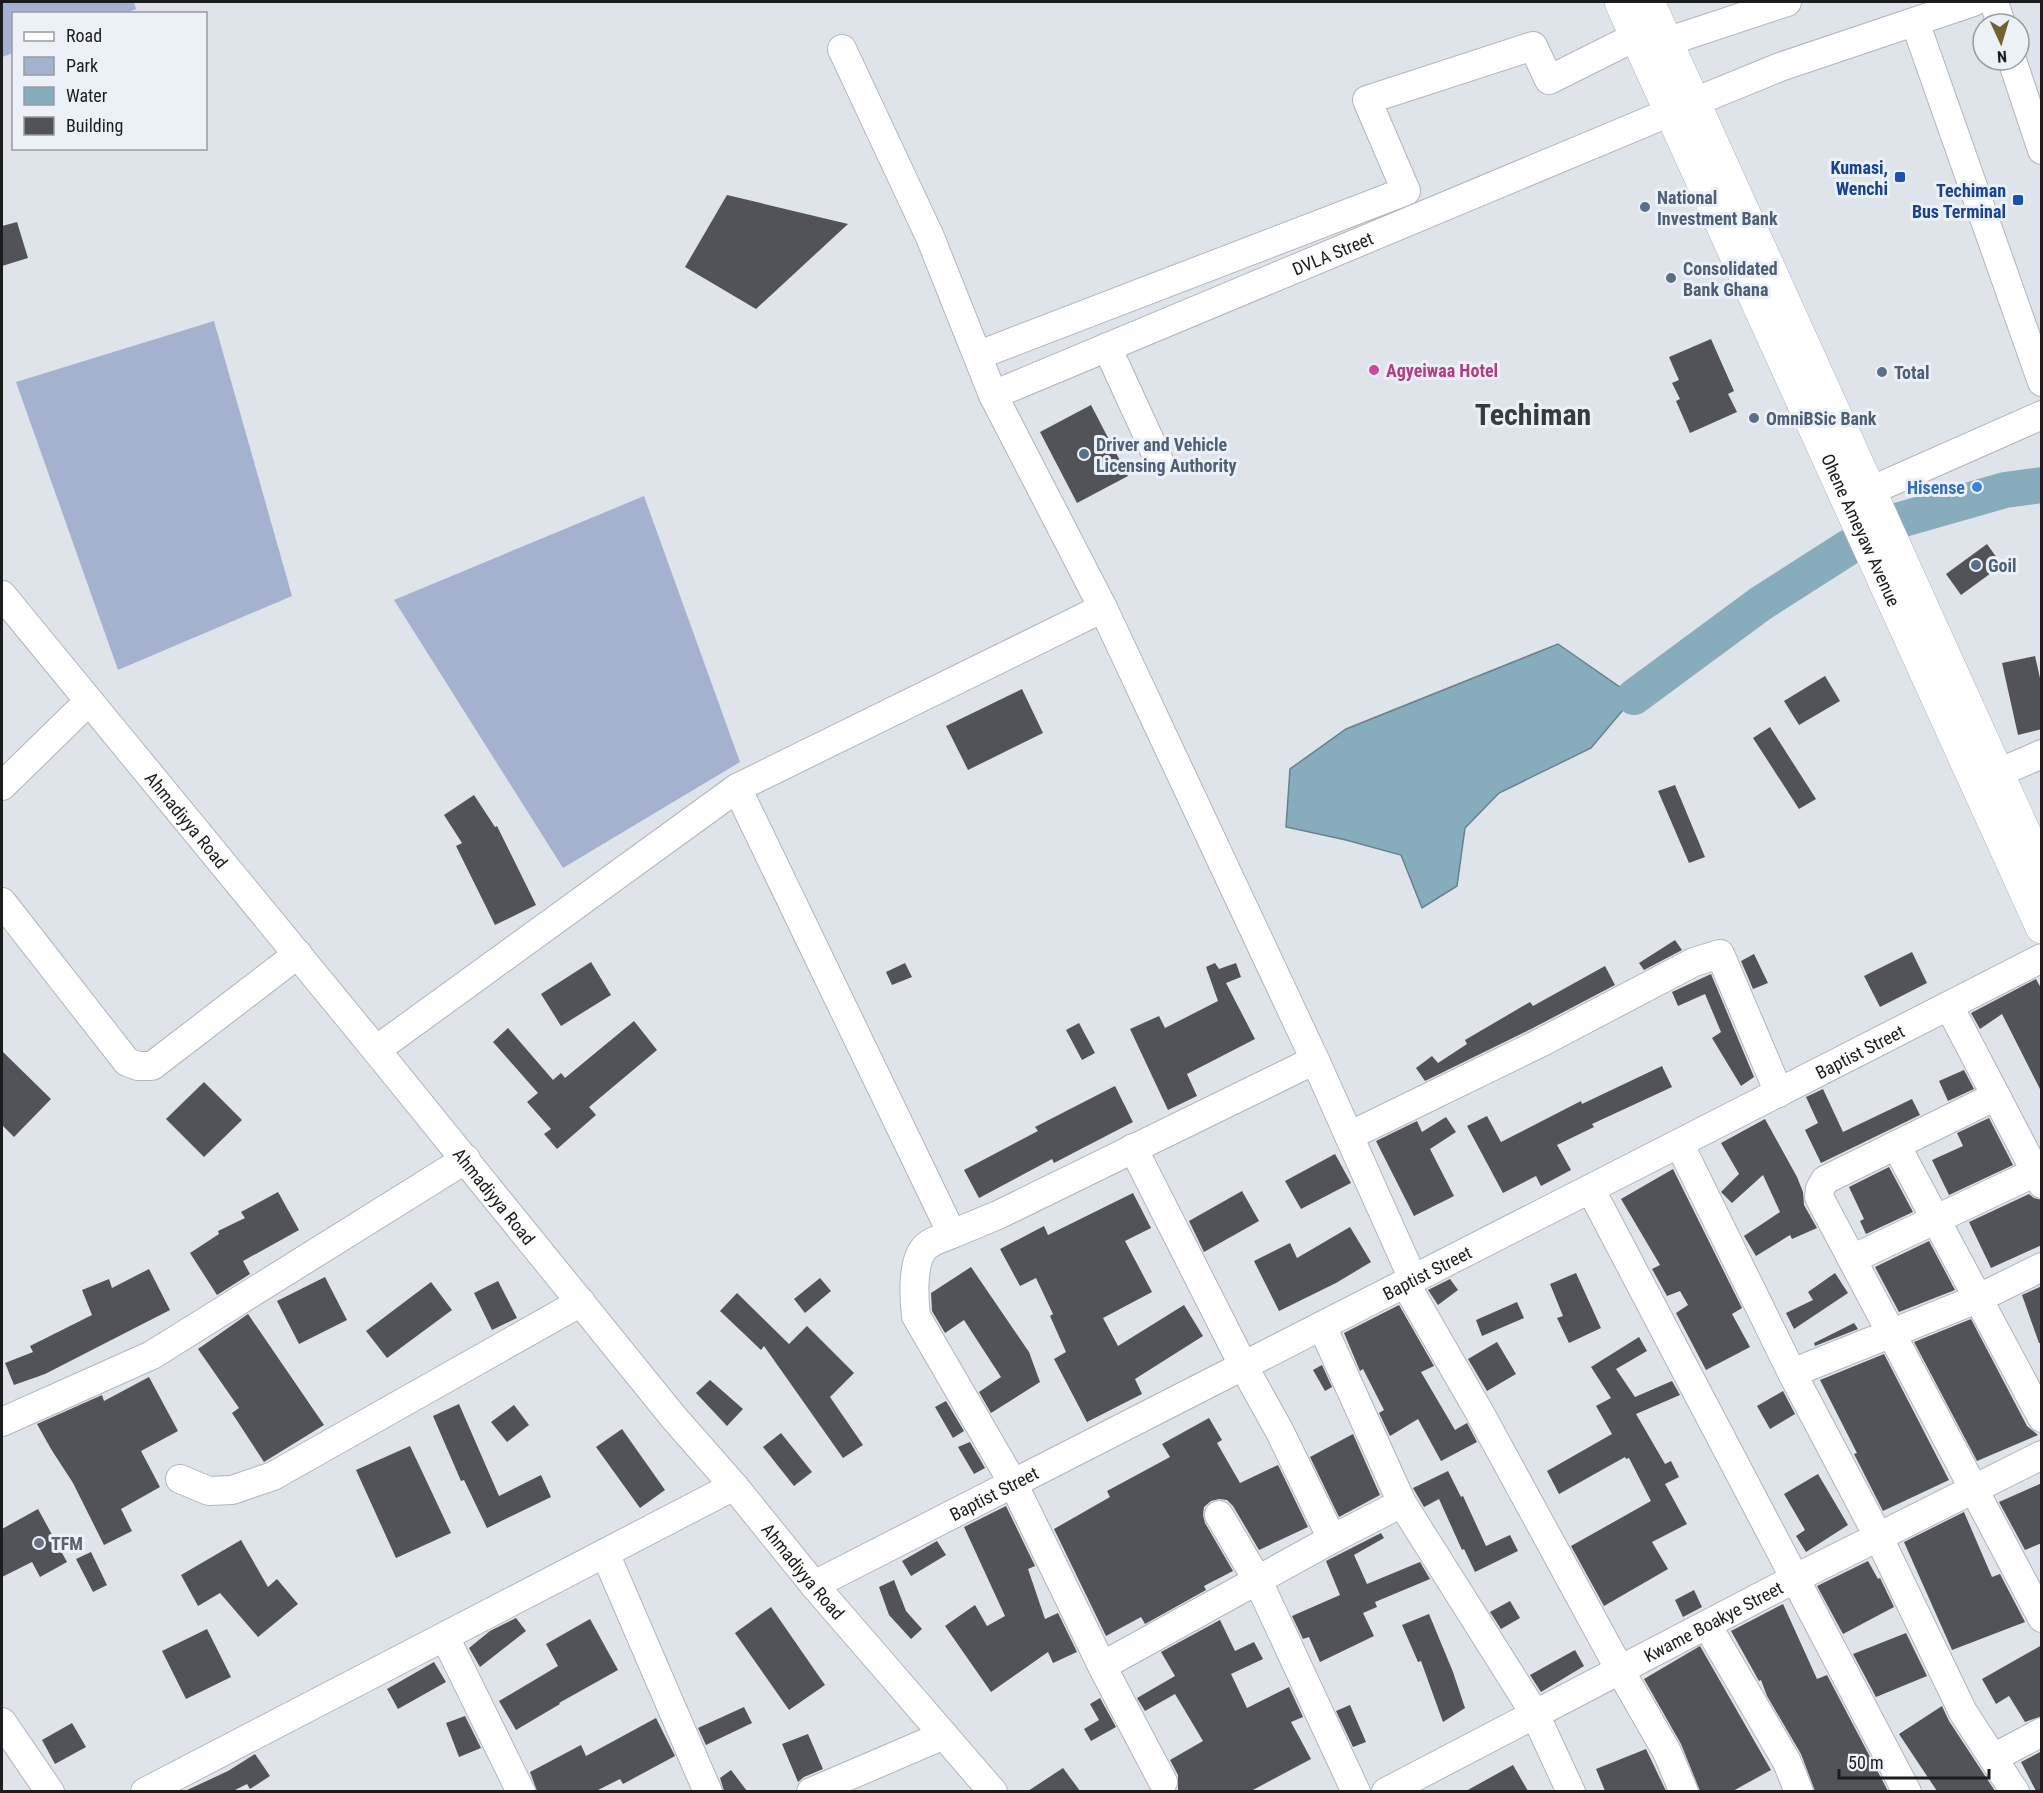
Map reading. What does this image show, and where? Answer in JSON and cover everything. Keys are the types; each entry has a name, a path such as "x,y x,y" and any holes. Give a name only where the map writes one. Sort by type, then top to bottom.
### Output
{"highway":[{"name":"Ohene Ameyaw Avenue","path":"1621,2 1651,39 1830,431 1937,669 2042,927"},
{"name":"Ohene Ameyaw Avenue","path":"1648,2 1651,39"},
{"name":"Ohene Ameyaw Avenue","path":"1830,431 1870,491 1893,571"},
{"name":"Ohene Ameyaw Avenue","path":"1937,669 1998,772 2042,872"}],"street":[{"path":"979,355 1406,191 1367,100 1533,46 1549,80 1651,39 1787,2"},
{"name":"DVLA Street","path":"993,395 1681,107 1780,68 1973,2"},
{"path":"1915,22 2042,382"},
{"path":"842,49 930,237 979,355 993,395 1103,608 1315,1060 1409,1281 1620,1670 1667,1752 1684,1791"},
{"path":"2016,72 2042,150"},
{"path":"1107,347 1158,458"},
{"path":"1870,491 2042,415"},
{"name":"Ahmadiyya Road","path":"2,595 466,1159 675,1419 734,1486 814,1585 993,1791"},
{"path":"376,1050 737,788 1103,608"},
{"path":"2,786 89,701"},
{"path":"1998,772 2042,754"},
{"path":"737,788 952,1234"},
{"path":"2,902 127,1062 138,1066 152,1066 298,954"},
{"path":"1349,1136 1540,1043 1694,962 1720,954 1779,1093"},
{"name":"Baptist Street","path":"814,1585 1680,1145 2042,958"},
{"path":"1852,1259 1935,1220 2038,1178 1949,1006"},
{"path":"1162,1782 1102,1666 1013,1483 916,1316 914,1290 922,1251 931,1243 998,1215 1315,1060"},
{"path":"1996,1096 1825,1180 1819,1197 2042,1618"},
{"path":"1680,1145 1792,1373 1879,1538 1963,1712 2015,1791"},
{"path":"1896,1145 2042,1418"},
{"path":"1133,1148 1280,1432 1332,1539"},
{"path":"2,1422 152,1355 466,1159"},
{"path":"1591,1190 1906,1791"},
{"path":"1792,1373 1977,1299 2042,1267"},
{"path":"180,1479 209,1491 232,1490 273,1476 581,1302"},
{"path":"1322,1326 1402,1503 1535,1714 1571,1791"},
{"name":"Kwame Boakye Street","path":"1386,1791 1794,1579 2042,1455"},
{"path":"145,1791 734,1486"},
{"path":"1102,1666 1402,1503"},
{"path":"1219,1515 1258,1581 1356,1791"},
{"path":"605,1553 708,1791"},
{"path":"1707,1625 1786,1762 1799,1791"},
{"path":"445,1637 521,1791"},
{"path":"2,1722 50,1791"},
{"path":"1993,1758 2042,1732"},
{"path":"811,1791 944,1735"}],"green space":[{"path":"2,2 134,2 136,9 129,12 12,12 12,53 2,57"},
{"path":"214,321 292,596 118,670 16,382"},
{"path":"644,496 740,762 563,868 394,600"}],"water":[{"path":"1558,644 1634,697 1591,748 1499,793 1465,828 1457,886 1422,908 1401,855 1286,827 1290,769 1346,729"}],"building":[{"path":"727,195 848,224 756,309 685,267"},
{"path":"17,222 28,258 2,266 2,226"},
{"path":"1711,339 1734,391 1728,394 1737,412 1690,433 1676,401 1680,399 1672,383 1679,380 1669,357"},
{"name":"Driver and Vehicle Licensing Authority","path":"1091,405 1128,476 1077,503 1040,432"},
{"path":"1987,544 2002,565 1961,595 1946,574"},
{"path":"2035,656 2042,687 2042,729 2018,735 2002,663"},
{"path":"1825,676 1840,701 1799,725 1784,701"},
{"path":"1022,689 1043,733 968,770 946,726"},
{"path":"1770,727 1816,799 1799,809 1753,738"},
{"path":"1675,785 1705,857 1689,863 1658,791"},
{"path":"474,795 495,827 497,826 536,905 495,925 456,846 462,843 444,815"},
{"path":"1675,940 1682,950 1644,970 1639,963"},
{"path":"1912,952 1927,983 1880,1007 1864,976"},
{"path":"1754,954 1768,983 1753,989 1741,961"},
{"path":"591,962 611,995 561,1026 541,994"},
{"path":"905,963 912,977 892,985 886,972"},
{"path":"1215,963 1219,969 1236,963 1241,977 1226,983 1255,1039 1187,1074 1197,1096 1168,1110 1130,1029 1159,1016 1165,1028 1218,1001 1206,967"},
{"path":"1605,966 1615,985 1425,1081 1416,1068 1432,1056 1438,1063 1467,1044 1465,1040 1530,1002 1533,1006"},
{"path":"1711,974 1754,1077 1741,1086 1712,1038 1721,1032 1705,994 1678,1006 1672,992"},
{"path":"2036,979 2042,990 2042,1093 2002,1014 1980,1029 1971,1013"},
{"path":"634,1021 657,1050 589,1107 596,1115 557,1149 544,1134 551,1129 527,1102 538,1093 493,1042 508,1028 553,1080 561,1073 565,1078"},
{"path":"1079,1023 1095,1053 1082,1060 1066,1030"},
{"path":"2,1051 51,1099 14,1137 2,1125"},
{"path":"1662,1066 1672,1087 1592,1124 1594,1127 1557,1145 1571,1170 1541,1186 1536,1176 1503,1193 1467,1126 1487,1116 1501,1142 1581,1101 1582,1104"},
{"path":"1964,1070 1974,1089 1948,1101 1939,1081"},
{"path":"204,1082 242,1120 204,1157 166,1119"},
{"path":"1115,1086 1133,1122 1054,1163 1052,1159 979,1198 964,1170 1038,1131 1035,1127"},
{"path":"1823,1089 1843,1132 1912,1099 1920,1115 1821,1163 1805,1130 1818,1123 1806,1097"},
{"path":"1446,1117 1456,1132 1430,1149 1454,1196 1414,1216 1376,1141 1417,1121 1422,1132"},
{"path":"1989,1118 2013,1165 1949,1195 1932,1160 1963,1146 1957,1133"},
{"path":"1765,1119 1797,1177 1803,1192 1804,1205 1817,1228 1792,1239 1790,1235 1756,1256 1744,1236 1780,1212 1763,1175 1732,1203 1721,1192 1739,1174 1721,1143"},
{"path":"1335,1154 1351,1183 1301,1209 1285,1181"},
{"path":"1889,1167 1913,1212 1866,1234 1860,1221 1864,1219 1849,1187"},
{"path":"1673,1169 1742,1308 1732,1314 1750,1347 1706,1370 1676,1313 1688,1305 1680,1291 1667,1296 1652,1269 1660,1265 1621,1199"},
{"path":"1242,1191 1259,1221 1204,1252 1189,1221"},
{"path":"278,1192 299,1230 243,1261 250,1274 217,1295 190,1253 219,1234 218,1231 245,1218 241,1212"},
{"path":"1133,1193 1151,1228 1125,1241 1152,1292 1103,1318 1118,1346 1184,1305 1203,1336 1135,1379 1142,1394 1087,1422 1054,1359 1066,1352 1050,1316 1053,1314 1036,1278 1020,1286 1000,1249 1044,1226 1048,1235"},
{"path":"2029,1194 2042,1200 2042,1245 1991,1268 1969,1222"},
{"path":"1350,1227 1371,1262 1336,1283 1279,1311 1254,1261 1290,1243 1297,1258"},
{"path":"1929,1241 1955,1290 1899,1312 1875,1267"},
{"path":"971,1267 1029,1352 1040,1382 991,1413 979,1392 1001,1377 964,1320 945,1333 932,1311 931,1293"},
{"path":"149,1269 170,1310 45,1374 14,1385 5,1363 33,1352 30,1346 92,1315 82,1290 109,1279 112,1288"},
{"path":"1576,1273 1601,1328 1569,1343 1557,1318 1563,1316 1550,1284"},
{"path":"1835,1273 1848,1293 1794,1329 1786,1313 1813,1300 1808,1292"},
{"path":"325,1277 347,1320 299,1344 277,1301"},
{"path":"820,1278 831,1291 805,1313 794,1299"},
{"path":"1450,1279 1458,1290 1438,1305 1428,1290"},
{"path":"498,1281 517,1318 492,1330 474,1293"},
{"path":"431,1282 452,1310 387,1358 366,1331"},
{"path":"2042,1286 2042,1343 2039,1343 2022,1295"},
{"path":"737,1293 789,1344 807,1326 854,1373 830,1397 863,1445 843,1458 764,1346 761,1350 720,1311"},
{"path":"1517,1302 1524,1318 1482,1336 1476,1320"},
{"path":"1399,1305 1434,1366 1421,1372 1455,1430 1467,1423 1477,1442 1441,1461 1418,1419 1390,1436 1379,1413 1384,1410 1363,1369 1360,1371 1344,1333"},
{"path":"248,1314 324,1425 264,1462 232,1413 239,1408 198,1349"},
{"path":"1971,1319 2027,1426 2038,1435 1977,1461 1914,1342"},
{"path":"1854,1323 1858,1329 1815,1346 1814,1343"},
{"path":"1639,1337 1647,1351 1616,1369 1635,1397 1672,1381 1680,1395 1636,1414 1665,1464 1671,1461 1679,1477 1665,1484 1687,1524 1652,1542 1668,1569 1604,1606 1571,1546 1651,1501 1629,1458 1625,1457 1559,1494 1547,1471 1612,1434 1596,1406 1611,1398 1591,1367"},
{"path":"1497,1342 1516,1374 1487,1391 1468,1359"},
{"path":"1884,1354 1949,1480 1883,1511 1820,1380"},
{"path":"1322,1365 1332,1387 1325,1391 1313,1370"},
{"path":"149,1377 178,1431 141,1451 160,1487 121,1509 132,1531 104,1545 73,1483 37,1424 102,1395 104,1401"},
{"path":"710,1380 743,1409 727,1426 696,1393"},
{"path":"1783,1391 1795,1414 1770,1429 1757,1406"},
{"path":"946,1401 964,1431 953,1438 935,1407"},
{"path":"459,1404 499,1496 541,1475 551,1497 487,1528 464,1480 461,1481 433,1416"},
{"path":"514,1405 529,1425 507,1442 491,1422"},
{"path":"1209,1418 1222,1440 1217,1443 1240,1483 1278,1465 1308,1527 1259,1550 1233,1506 1227,1500 1211,1501 1204,1507 1205,1523 1233,1571 1204,1586 1206,1590 1145,1624 1141,1617 1106,1636 1054,1529 1110,1497 1107,1491 1170,1457 1162,1444"},
{"path":"622,1429 665,1490 640,1508 596,1447"},
{"path":"781,1433 812,1472 794,1486 763,1447"},
{"path":"1353,1434 1380,1495 1339,1517 1310,1457"},
{"path":"970,1442 985,1468 974,1474 958,1447"},
{"path":"410,1446 451,1533 396,1558 356,1470"},
{"path":"1448,1471 1461,1497 1463,1496 1486,1546 1510,1535 1518,1551 1475,1572 1464,1549 1462,1550 1439,1499 1424,1507 1413,1488"},
{"path":"1818,1474 1848,1525 1806,1552 1796,1536 1805,1530 1784,1494"},
{"path":"2042,1483 2042,1543 2025,1550 1999,1502"},
{"path":"1006,1506 1035,1566 1028,1569 1045,1619 1058,1613 1077,1652 1053,1663 1048,1652 991,1692 945,1626 975,1605 987,1626 1005,1616 964,1527"},
{"name":"TFM","path":"38,1509 67,1562 40,1577 32,1562 2,1577 2,1529"},
{"path":"1964,1512 1992,1577 2000,1574 2025,1622 1952,1650 1904,1542"},
{"path":"1381,1533 1384,1538 1354,1555 1367,1584 1420,1562 1430,1579 1375,1602 1377,1607 1363,1613 1374,1636 1320,1662 1309,1637 1303,1639 1292,1616 1340,1595 1326,1561"},
{"path":"241,1540 268,1587 277,1579 298,1604 258,1637 220,1593 198,1606 181,1575"},
{"path":"937,1541 946,1555 911,1576 902,1561"},
{"path":"91,1552 107,1585 93,1592 76,1559"},
{"path":"1868,1561 1878,1579 1880,1578 1894,1607 1843,1634 1817,1586"},
{"path":"894,1580 906,1611 922,1629 911,1639 889,1615 879,1587"},
{"path":"1694,1590 1702,1607 1683,1617 1675,1600"},
{"path":"1510,1601 1520,1618 1501,1629 1490,1612"},
{"path":"1783,1604 1817,1679 1827,1675 1888,1791 1815,1791 1801,1754 1767,1696 1761,1680 1759,1681 1731,1631"},
{"path":"771,1607 825,1685 789,1710 735,1633"},
{"path":"1429,1614 1465,1708 1443,1722 1421,1661 1418,1662 1402,1625"},
{"path":"516,1618 526,1631 480,1667 469,1648 490,1631"},
{"path":"590,1619 618,1670 516,1730 499,1701 558,1666 546,1644"},
{"path":"1220,1620 1235,1651 1254,1642 1263,1659 1231,1674 1247,1708 1289,1687 1303,1717 1291,1722 1311,1759 1251,1791 1178,1791 1178,1775 1170,1760 1203,1741 1175,1694 1145,1711 1137,1698 1175,1676 1161,1652"},
{"path":"207,1629 231,1677 186,1699 162,1651"},
{"path":"1906,1633 1927,1676 1876,1697 1853,1654"},
{"path":"2042,1645 2042,1716 2025,1722 2009,1696 1996,1704 1982,1679"},
{"path":"1700,1646 1771,1770 1733,1791 1700,1791 1681,1744 1644,1679"},
{"path":"1575,1650 1584,1666 1541,1692 1530,1675"},
{"path":"434,1662 446,1682 398,1709 387,1689"},
{"path":"1100,1698 1116,1727 1091,1741 1084,1729 1099,1720 1090,1704"},
{"path":"1350,1705 1366,1742 1353,1747 1336,1711"},
{"path":"1942,1706 1949,1721 1995,1791 1937,1791 1899,1734"},
{"path":"744,1707 752,1723 706,1745 698,1728"},
{"path":"465,1716 481,1748 459,1757 446,1723"},
{"path":"656,1718 675,1756 623,1784 620,1779 596,1791 537,1791 530,1772 581,1745 586,1756"},
{"path":"72,1723 86,1747 55,1764 42,1740"},
{"path":"808,1734 823,1769 798,1782 782,1744"},
{"path":"1646,1749 1666,1791 1605,1791 1596,1769"},
{"path":"2042,1751 2042,1791 2036,1791 2021,1762"},
{"path":"255,1754 270,1776 250,1789 247,1784 233,1791 185,1791 228,1771"},
{"path":"1513,1765 1528,1791 1466,1791"},
{"path":"1063,1768 1080,1791 1028,1791"},
{"path":"731,1770 747,1791 724,1791 720,1778"}],"waterway":[{"path":"1900,520 2005,490 2042,485"},
{"path":"1634,697 1760,604 1849,547"}],"place":[{"name":"Kumasi, Wenchi","path":"1900,177"},
{"name":"Techiman Bus Terminal","path":"2018,200"},
{"name":"National Investment Bank","path":"1645,207"},
{"name":"Consolidated Bank Ghana","path":"1671,278"},
{"name":"Agyeiwaa Hotel","path":"1374,370"},
{"name":"Total","path":"1882,372"},
{"name":"OmniBSic Bank","path":"1754,418"},
{"name":"Driver and Vehicle Licensing Authority","path":"1084,454"},
{"name":"Hisense","path":"1977,487"},
{"name":"Goil","path":"1976,565"},
{"name":"TFM","path":"39,1543"}],"district":[{"name":"Techiman","path":"1533,414"}]}
